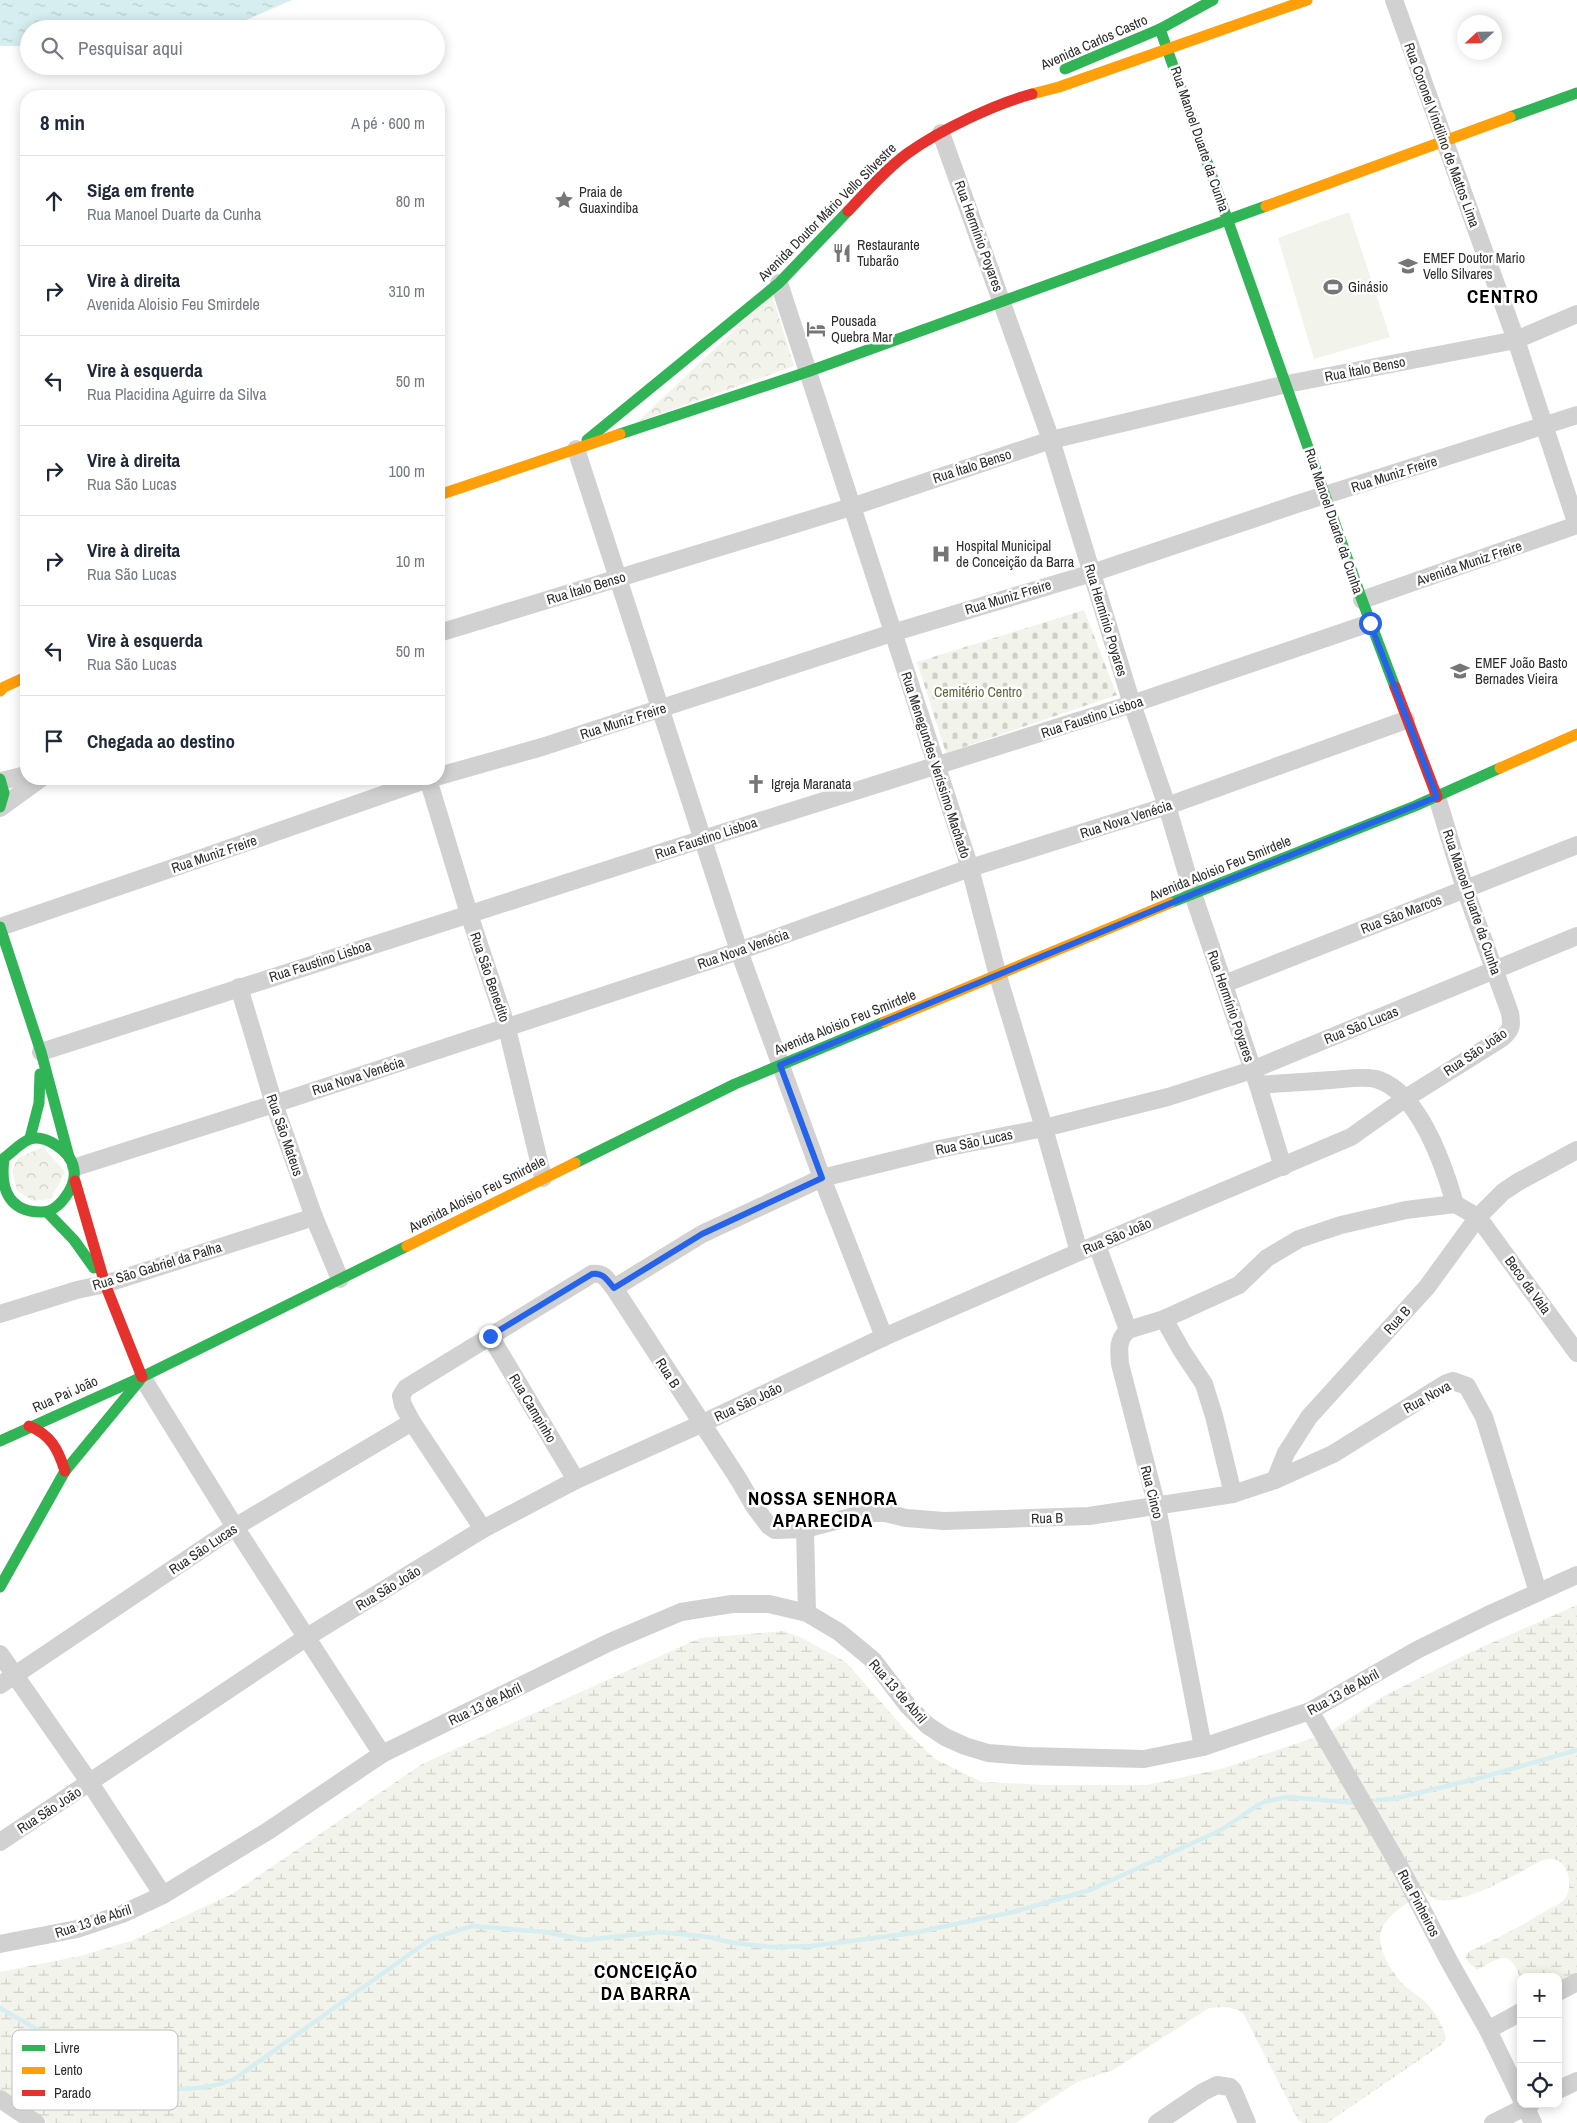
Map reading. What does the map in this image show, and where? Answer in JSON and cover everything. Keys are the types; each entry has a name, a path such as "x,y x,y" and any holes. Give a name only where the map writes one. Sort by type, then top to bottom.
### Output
{"street":[{"name":"Avenida Carlos Castro","path":"1014,99 1058,72 1160,29 1213,0"},
{"name":"Avenida Doutor Mário Vello Silvestre","path":"576,449 779,283 883,174 908,153 941,133 1014,99 1059,86 1307,0"},
{"name":"Rua Coronel Vindilino de Mattos Lima","path":"1394,0 1516,340 1577,525"},
{"name":"Rua Manoel Duarte da Cunha","path":"1160,29 1370,623 1437,797 1465,889 1510,1013"},
{"path":"445,494 807,372 1227,218 1445,142 1577,93"},
{"name":"Rua Hermínio Poyares","path":"941,133 1051,440 1132,704 1167,806 1193,894 1255,1077 1283,1167"},
{"name":"Rua Menegundes Veríssimo Machado","path":"779,283 935,766 970,868 998,976 1079,1252"},
{"name":"Rua Ítalo Benso","path":"445,631 851,507 1051,440 1287,384 1516,340 1577,314"},
{"name":"Rua Muniz Freire","path":"445,774 542,747 892,633 1092,573 1577,415"},
{"path":"576,449 739,951 822,1178 884,1337"},
{"name":"Avenida Muniz Freire","path":"1362,600 1577,525"},
{"name":"Rua Faustino Lisboa","path":"41,1052 239,987 1132,704 1370,623"},
{"path":"0,691 4,687 20,680"},
{"name":"Rua Nova Venécia","path":"73,1168 508,1028 739,951 970,868 1167,806 1406,720"},
{"name":"Avenida Aloisio Feu Smirdele","path":"142,1377 734,1084 1193,894 1437,797 1577,734"},
{"path":"0,808 5,796 1,780 20,776"},
{"path":"0,808 32,785"},
{"name":"Rua Muniz Freire","path":"0,927 187,864 411,785"},
{"name":"Rua São Benedito","path":"430,785 469,914 508,1028 543,1178"},
{"name":"Rua São Marcos","path":"1224,984 1577,844"},
{"path":"0,927 41,1052 105,1284 142,1377 235,1527 382,1754"},
{"name":"Rua São Lucas","path":"614,1288 702,1234 822,1178 939,1148 1044,1128 1255,1077 1494,970 1577,936"},
{"name":"Rua São Mateus","path":"239,987 274,1104 314,1217 340,1279"},
{"name":"Rua São João","path":"0,1842 307,1637 483,1529 576,1480 701,1424 884,1337 1097,1244 1351,1137 1406,1098 1510,1032 1512,1024 1510,1013"},
{"path":"30,1138 40,1103 41,1052"},
{"path":"1255,1077 1376,1079 1396,1089 1406,1098 1434,1143 1456,1204"},
{"path":"22,1209 10,1198 3,1187 2,1173 2,1160 18,1144 30,1138 44,1139 52,1142 73,1168"},
{"name":"Rua B","path":"614,1288 768,1526 775,1530 805,1529 866,1513 885,1513 916,1520 944,1521 1089,1516 1157,1507 1233,1494 1275,1480 1286,1453 1309,1418 1427,1287 1478,1217 1503,1192 1577,1150"},
{"path":"47,1212 63,1200 73,1168"},
{"path":"1097,1244 1128,1330 1164,1318 1240,1285 1267,1258 1299,1239 1341,1225 1406,1210 1456,1204 1478,1217"},
{"path":"7,1210 22,1209 47,1212 74,1240 105,1284"},
{"name":"Rua São Gabriel da Palha","path":"0,1314 77,1290 105,1284 314,1217"},
{"name":"Beco da Vala","path":"1478,1217 1577,1353"},
{"path":"483,1529 412,1422 400,1396 406,1388 592,1274 599,1273 603,1275 614,1288"},
{"path":"1164,1318 1182,1351 1204,1384 1214,1416 1233,1494"},
{"name":"Rua Cinco","path":"1128,1330 1121,1337 1118,1347 1120,1364 1157,1507 1203,1747"},
{"name":"Rua Campinho","path":"490,1336 576,1480"},
{"path":"0,1587 65,1471 142,1377"},
{"name":"Rua Pai João","path":"0,1441 29,1426 142,1377"},
{"name":"Rua Nova","path":"1275,1480 1333,1454 1445,1384 1453,1381 1460,1382 1467,1386 1484,1417 1538,1592"},
{"name":"Rua São Lucas","path":"0,1685 235,1527 412,1422"},
{"path":"29,1426 44,1431 53,1440 60,1452 65,1471"},
{"path":"805,1529 807,1613"},
{"name":"Rua 13 de Abril","path":"0,1944 77,1929 122,1914 163,1895 268,1831 382,1754 610,1642 681,1612 732,1604 769,1604 807,1613 839,1632 873,1660 908,1706 927,1725 945,1737 965,1746 988,1753 1026,1756 1144,1759 1203,1747 1310,1711 1417,1650 1538,1592 1577,1576"},
{"path":"0,1654 90,1783 163,1895"},
{"name":"Rua Pinheiros","path":"1310,1711 1401,1869 1517,2087"},
{"path":"1562,1990 1577,1982"},
{"path":"1488,2030 1517,2014"},
{"path":"1562,2088 1577,2081"},
{"path":"1157,2123 1203,2092 1217,2085 1230,2087 1247,2123"},
{"path":"0,2099 12,2107"},
{"path":"1493,2123 1525,2108"},
{"path":"16,2110 36,2123"}],"green space":[{"name":"Ginásio","path":"1349,212 1390,337 1314,359 1278,238"},
{"path":"772,295 794,366 637,422"},
{"name":"Cemitério Centro","path":"1084,610 1117,695 946,753 917,662"},
{"path":"43,1147 65,1172 51,1199 33,1201 17,1191 12,1171 18,1158"},
{"path":"1577,1605 1577,1989 1562,1998 1562,1973 1518,1973 1513,1963 1504,1958 1477,1970 1469,1963 1465,1956 1470,1951 1517,1928 1564,1900 1568,1893 1569,1877 1562,1863 1548,1859 1539,1862 1488,1888 1459,1899 1436,1899 1424,1891 1396,1911 1383,1926 1380,1932 1381,1947 1397,1977 1433,2011 1441,2024 1446,2038 1441,2045 1327,2123 1303,2123 1298,2120 1243,2013 1235,2009 1223,2007 1209,2008 1113,2070 1077,2082 1016,2123 47,2123 26,2110 178,2110 178,2030 12,2030 12,2101 0,2094 0,1972 80,1956 131,1941 232,1894 422,1764 700,1638 784,1631 800,1637 846,1662 906,1731 935,1759 982,1782 1045,1785 1146,1785 1221,1769 1328,1733 1382,1697 1471,1652"}],"water":[{"path":"0,0 292,0 246,20 20,20 20,46 0,46"}],"waterway":[{"path":"1377,1800 1393,1799 1480,1778 1577,1750"},
{"path":"178,2089 197,2088 233,2080 431,1939 472,1926 546,1932 585,1940 660,1932 709,1937 734,1943 772,1947 812,1946 913,1933 1013,1912 1090,1890 1221,1830 1267,1801 1288,1797 1356,1803"},
{"path":"0,2008 38,2030"}],"traffic: fast":[{"path":"1065,69 1160,29 1213,0"},
{"path":"1160,29 1362,600 1395,687"},
{"path":"1510,117 1577,93"},
{"path":"620,434 807,372 1266,206"},
{"path":"587,440 779,283 848,211"},
{"path":"1170,903 1415,806 1500,768"},
{"path":"0,779 4,793 0,807"},
{"path":"0,927 41,1052 69,1157"},
{"path":"575,1163 735,1084 884,1022"},
{"path":"30,1138 39,1103 40,1074"},
{"path":"0,1161 25,1141 38,1138 46,1140 63,1150 72,1162 74,1168 73,1182 59,1205 49,1211 30,1211 21,1208 10,1198 6,1191 3,1176 4,1159"},
{"path":"47,1212 74,1240 94,1268"},
{"path":"0,1441 142,1377 407,1246"},
{"path":"0,1587 65,1471 140,1380"}],"traffic: slow":[{"path":"1032,94 1059,87 1307,0"},
{"path":"1266,206 1510,117"},
{"path":"445,493 620,434"},
{"path":"0,691 4,687 20,680"},
{"path":"1500,768 1577,734"},
{"path":"884,1022 1170,903"},
{"path":"407,1246 575,1163"}],"traffic: jam":[{"path":"848,211 892,166 921,144 985,111 1032,94"},
{"path":"1395,687 1437,797"},
{"path":"75,1181 105,1284 142,1377"},
{"path":"29,1426 43,1434 53,1444 60,1456 65,1471"}],"place":[{"name":"Praia de Guaxindiba","path":"564,200"},
{"name":"Restaurante Tubarão","path":"842,253"},
{"name":"EMEF Doutor Mario Vello Silvares","path":"1408,266"},
{"name":"Ginásio","path":"1333,287"},
{"name":"Pousada Quebra Mar","path":"816,329"},
{"name":"Hospital Municipal de Conceição da Barra","path":"941,554"},
{"name":"EMEF João Basto Bernades Vieira","path":"1460,671"},
{"name":"Igreja Maranata","path":"756,784"}],"district":[{"name":"CENTRO","path":"1503,296"},
{"name":"NOSSA SENHORA APARECIDA","path":"823,1509"},
{"name":"CONCEIÇÃO DA BARRA","path":"646,1982"}],"route":[{"path":"490,1336 592,1274 599,1273 603,1275 614,1288 702,1234 822,1178 780,1065 1193,894 1437,797 1370,623"}]}
